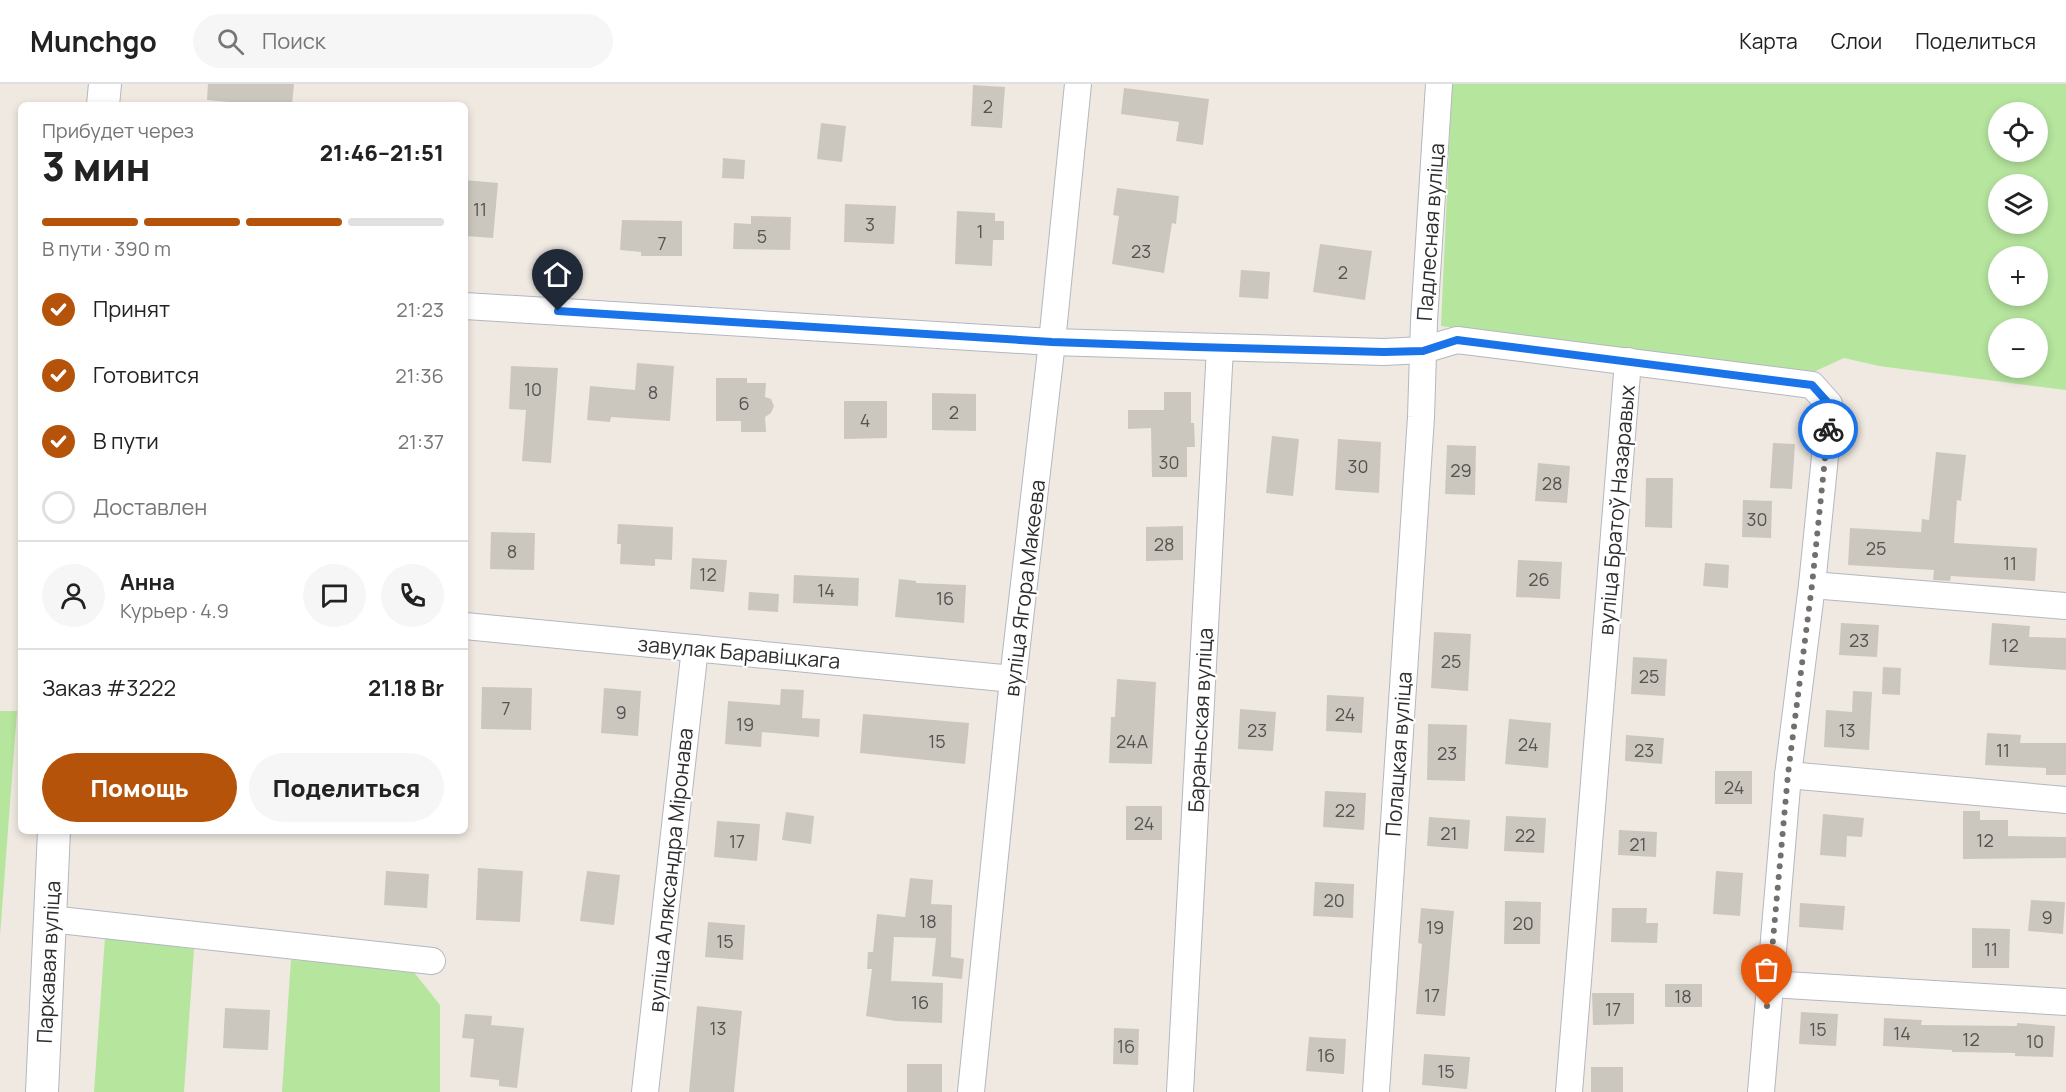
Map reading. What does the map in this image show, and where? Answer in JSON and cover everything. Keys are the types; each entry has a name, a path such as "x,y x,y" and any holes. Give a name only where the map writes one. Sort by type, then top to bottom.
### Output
{"street":[{"path":"103,102 105,84"},
{"name":"вуліца Ягора Макеева","path":"970,1092 1078,84"},
{"name":"Падлесная вуліца","path":"1421,417 1439,84"},
{"name":"вуліца Братоў Назаравых","path":"468,306 1052,342 1220,348 1423,351 1457,340 1628,361 1569,1092"},
{"name":"Бараньская вуліца","path":"1180,1092 1220,348"},
{"path":"1628,361 1812,385 1829,404 1812,585 1788,774 1761,1092"},
{"name":"Полацкая вуліца","path":"1376,1092 1421,417"},
{"path":"1812,585 2066,606"},
{"name":"завулак Баравіцкага","path":"468,626 1013,679"},
{"name":"вуліца Аляксандра Міронава","path":"645,1092 695,648"},
{"path":"1788,774 2066,800"},
{"name":"Паркавая вуліца","path":"42,1092 54,834"},
{"path":"50,919 432,961"},
{"path":"1769,984 2066,1002"}],"green space":[{"path":"1452,84 2066,84 2066,390 1879,366 1844,358 1807,375 1441,326"},
{"path":"0,711 17,711 0,936"},
{"path":"105,937 194,949 184,1092 94,1092"},
{"path":"291,960 409,966 440,1005 440,1092 282,1092"}],"building":[{"path":"208,84 294,84 292,102 207,100"},
{"path":"973,85 1005,87 1002,128 971,126"},
{"path":"1124,88 1209,99 1203,145 1176,141 1179,122 1121,114"},
{"path":"821,123 846,126 842,162 817,159"},
{"path":"723,158 745,160 744,179 722,178"},
{"path":"468,180 498,183 493,238 468,236"},
{"path":"1117,188 1179,196 1176,224 1172,223 1164,273 1112,264 1119,216 1113,215"},
{"path":"845,204 896,206 894,244 844,242"},
{"path":"957,211 995,213 995,221 1004,221 1004,240 993,240 992,266 955,264"},
{"path":"751,216 791,217 790,250 733,249 734,223 751,224"},
{"path":"622,220 682,221 682,256 641,256 641,252 620,250"},
{"path":"1320,244 1372,251 1365,300 1313,292"},
{"path":"1241,270 1270,272 1268,299 1239,297"},
{"path":"637,363 674,366 670,421 611,417 610,422 587,420 590,386 635,390"},
{"path":"511,366 558,368 551,463 522,461 526,410 509,409"},
{"path":"716,378 747,378 747,383 766,383 765,397 771,399 774,406 771,413 765,417 766,432 741,432 741,421 716,421"},
{"path":"1164,392 1191,392 1191,423 1194,423 1195,447 1187,447 1187,477 1152,477 1151,428 1128,429 1128,410 1164,410"},
{"path":"932,393 976,394 976,431 932,430"},
{"path":"844,401 887,401 887,438 844,439"},
{"path":"1272,436 1299,439 1293,496 1266,493"},
{"path":"1338,439 1381,442 1379,493 1335,490"},
{"path":"1773,443 1795,444 1792,489 1770,488"},
{"path":"1447,445 1476,446 1475,495 1445,494"},
{"path":"1936,452 1966,455 1961,501 1957,500 1954,543 2037,548 2035,581 1951,576 1950,581 1933,580 1934,570 1848,565 1850,528 1921,532 1922,519 1929,520"},
{"path":"1538,463 1570,466 1567,503 1535,501"},
{"path":"1646,478 1673,478 1672,528 1645,527"},
{"path":"1743,500 1772,501 1771,538 1742,537"},
{"path":"618,524 673,527 672,560 655,559 655,566 620,564 621,544 617,544"},
{"path":"1183,526 1183,560 1146,561 1146,527"},
{"path":"491,532 535,533 534,570 490,569"},
{"path":"692,558 727,560 724,592 690,589"},
{"path":"1518,560 1562,562 1560,599 1516,597"},
{"path":"1705,563 1729,565 1728,588 1703,586"},
{"path":"794,575 859,578 858,606 793,603"},
{"path":"899,579 916,581 916,583 966,585 964,623 895,617"},
{"path":"749,592 779,594 778,612 748,610"},
{"path":"1841,623 1879,625 1877,657 1839,655"},
{"path":"1992,623 2030,626 2029,637 2066,638 2066,670 1989,665"},
{"path":"1434,632 1471,634 1468,691 1431,688"},
{"path":"1633,657 1667,659 1665,696 1631,694"},
{"path":"1883,667 1901,668 1900,695 1882,694"},
{"path":"1117,679 1156,682 1152,764 1109,763 1111,717 1115,717"},
{"path":"482,687 532,688 531,730 481,729"},
{"path":"604,688 641,691 638,736 601,733"},
{"path":"781,689 804,690 802,718 820,719 819,737 762,732 761,747 725,744 728,701 780,705"},
{"path":"1853,691 1872,692 1869,750 1824,747 1826,710 1852,712"},
{"path":"1327,695 1364,697 1362,733 1326,731"},
{"path":"1240,709 1276,712 1273,751 1238,749"},
{"path":"863,714 969,723 965,764 860,753"},
{"path":"1509,719 1551,723 1548,768 1505,764"},
{"path":"1428,724 1467,725 1465,781 1427,780"},
{"path":"1987,733 2021,735 2020,743 2066,743 2066,775 2046,775 2046,768 1985,765"},
{"path":"1626,735 1664,738 1662,764 1625,761"},
{"path":"1715,771 1752,771 1752,804 1715,804"},
{"path":"1325,791 1366,793 1364,830 1323,827"},
{"path":"1126,806 1162,806 1162,840 1126,840"},
{"path":"1963,811 1980,811 1980,820 2008,820 2008,836 2066,837 2066,858 1963,859"},
{"path":"786,812 814,816 811,844 782,840"},
{"path":"1823,814 1864,818 1862,837 1847,836 1846,857 1820,855"},
{"path":"1506,816 1546,818 1544,853 1504,851"},
{"path":"1429,817 1470,820 1468,849 1427,846"},
{"path":"717,821 760,824 757,861 714,857"},
{"path":"1619,830 1657,832 1656,857 1618,855"},
{"path":"478,868 523,871 520,922 476,920"},
{"path":"386,871 429,874 427,908 384,905"},
{"path":"587,871 620,875 614,925 580,921"},
{"path":"1716,871 1743,873 1740,916 1713,914"},
{"path":"910,878 933,880 931,904 952,905 951,957 964,959 962,979 932,976 936,938 894,937 891,981 943,983 942,1023 896,1021 866,1016 872,969 867,969 868,952 873,952 877,914 905,917"},
{"path":"1315,882 1354,884 1353,918 1313,916"},
{"path":"2031,900 2065,902 2063,934 2028,931"},
{"path":"1505,901 1541,902 1540,944 1504,944"},
{"path":"1800,903 1845,906 1843,930 1799,927"},
{"path":"1421,908 1454,911 1445,1016 1416,1014 1422,944 1418,943"},
{"path":"1612,908 1647,908 1646,923 1658,923 1657,943 1611,942"},
{"path":"708,922 745,925 743,960 705,957"},
{"path":"1972,928 2010,929 2009,968 1972,968"},
{"path":"1665,984 1702,984 1702,1007 1665,1007"},
{"path":"1592,993 1634,993 1634,1024 1593,1025"},
{"path":"697,1006 742,1011 734,1092 689,1092"},
{"path":"225,1008 270,1010 268,1050 223,1048"},
{"path":"1801,1012 1838,1014 1836,1046 1799,1044"},
{"path":"465,1014 492,1016 491,1025 524,1028 517,1088 499,1086 499,1080 470,1077 474,1039 462,1038"},
{"path":"1884,1018 1922,1020 1921,1025 2017,1026 2017,1023 2055,1026 2053,1057 1883,1046"},
{"path":"1114,1028 1139,1029 1138,1065 1113,1064"},
{"path":"1309,1037 1346,1039 1344,1074 1306,1071"},
{"path":"1424,1054 1470,1057 1467,1089 1422,1085"},
{"path":"907,1064 942,1064 942,1092 907,1092"},
{"path":"1591,1067 1623,1067 1623,1092 1591,1092"}],"way so far":[{"path":"1767,1006 1788,774 1812,585 1828,429"}],"route":[{"path":"558,311 1052,342 1196,347 1423,351 1457,340 1812,385 1829,404 1828,429"}]}
